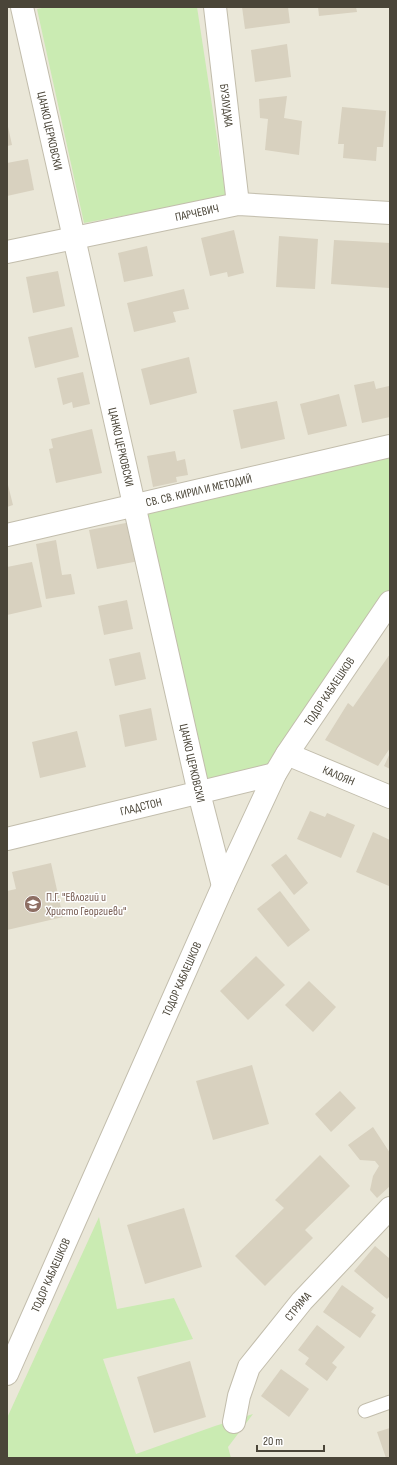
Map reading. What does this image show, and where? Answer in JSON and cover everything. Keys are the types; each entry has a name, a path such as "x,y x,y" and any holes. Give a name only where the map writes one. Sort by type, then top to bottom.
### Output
{"street":[{"name":"ЦАНКО ЦЕРКОВСКИ","path":"22,7 199,793 223,886"},
{"name":"БУЗЛУДЖА","path":"215,7 238,204"},
{"name":"ПАРЧЕВИЧ","path":"7,252 238,204 390,213"},
{"name":"СВ. СВ. КИРИЛ И МЕТОДИЙ","path":"7,535 390,446"},
{"name":"ТОДОР КАБЛЕШКОВ","path":"7,1374 223,886 275,774 390,602"},
{"name":"КАЛОЯН","path":"287,754 390,797"},
{"name":"ГЛАДСТОН","path":"7,839 275,774"},
{"name":"СТРЯМА","path":"234,1422 239,1396 249,1367 302,1300 390,1208"}],"lane":[{"path":"365,1411 390,1402"}],"shaded area":[{"path":"7,7 390,7 390,1458 7,1458"}],"green space":[{"path":"47,7 197,7 226,197 84,223 37,9"},
{"path":"390,446 390,602 275,774 199,793 134,507"},
{"path":"99,1217 117,1309 174,1298 193,1339 103,1359 136,1454 253,1414 228,1447 231,1458 7,1458 7,1418"}],"building":[{"path":"242,7 288,7 290,23 245,29"},
{"path":"318,7 356,7 357,12 319,16"},
{"path":"287,44 291,77 255,82 251,50"},
{"path":"287,96 284,118 302,121 299,155 265,150 268,119 260,118 259,99"},
{"path":"342,107 386,111 383,147 377,147 376,161 343,158 344,144 338,144"},
{"path":"7,122 12,145 7,146"},
{"path":"28,159 34,190 7,196 7,163"},
{"path":"234,230 244,273 228,277 227,272 210,276 201,238"},
{"path":"279,236 318,239 315,289 276,287"},
{"path":"334,240 390,243 389,288 331,284"},
{"path":"147,246 153,276 124,282 118,253"},
{"path":"58,271 65,306 33,313 26,277"},
{"path":"184,289 189,309 173,312 176,322 134,332 127,303"},
{"path":"72,327 79,357 35,368 28,337"},
{"path":"189,357 197,393 150,405 141,369"},
{"path":"83,372 90,404 73,408 72,402 63,405 57,378"},
{"path":"374,381 376,389 389,386 390,417 362,423 354,385"},
{"path":"339,394 347,426 308,435 300,404"},
{"path":"277,401 285,439 241,449 233,410"},
{"path":"92,429 102,473 56,483 49,449 53,448 51,439"},
{"path":"175,451 177,461 185,459 188,475 176,477 177,482 153,487 147,456"},
{"path":"7,481 13,505 7,507"},
{"path":"131,522 139,561 97,569 89,530"},
{"path":"56,540 62,575 71,574 75,594 46,599 36,544"},
{"path":"32,562 42,607 7,615 7,567"},
{"path":"127,600 133,629 104,635 98,606"},
{"path":"140,652 146,679 115,686 109,659"},
{"path":"390,654 390,748 378,766 325,740 348,703 353,707"},
{"path":"151,708 157,740 125,747 119,715"},
{"path":"77,731 86,767 40,778 32,742"},
{"path":"390,753 390,769 384,766"},
{"path":"310,811 325,817 327,813 355,825 341,858 297,839"},
{"path":"373,832 390,840 389,886 356,872"},
{"path":"286,854 308,883 294,895 271,865"},
{"name":"П.Г. \"Евлогий и Христо Георгиеви\"","path":"51,863 63,917 7,930 7,891 16,889 12,872"},
{"path":"280,891 310,930 288,947 257,909"},
{"path":"256,956 285,985 248,1020 220,991"},
{"path":"309,981 336,1007 313,1032 285,1005"},
{"path":"252,1065 269,1124 213,1140 196,1081"},
{"path":"340,1091 356,1108 331,1132 315,1114"},
{"path":"373,1127 390,1153 390,1186 377,1198 370,1190 373,1176 379,1166 375,1161 360,1160 348,1145"},
{"path":"320,1155 350,1186 305,1230 313,1238 265,1286 235,1256 284,1208 275,1200"},
{"path":"184,1208 202,1267 145,1284 127,1225"},
{"path":"375,1246 390,1259 390,1296 387,1299 354,1271"},
{"path":"342,1285 374,1308 371,1312 376,1315 360,1338 323,1312"},
{"path":"317,1325 345,1347 332,1363 337,1367 327,1381 305,1364 309,1358 298,1350"},
{"path":"190,1361 206,1417 154,1433 137,1377"},
{"path":"281,1369 309,1389 289,1417 261,1396"},
{"path":"390,1428 390,1458 386,1458 377,1432"}],"place":[{"name":"П.Г. \"Евлогий и Христо Георгиеви\"","path":"33,904"}]}
